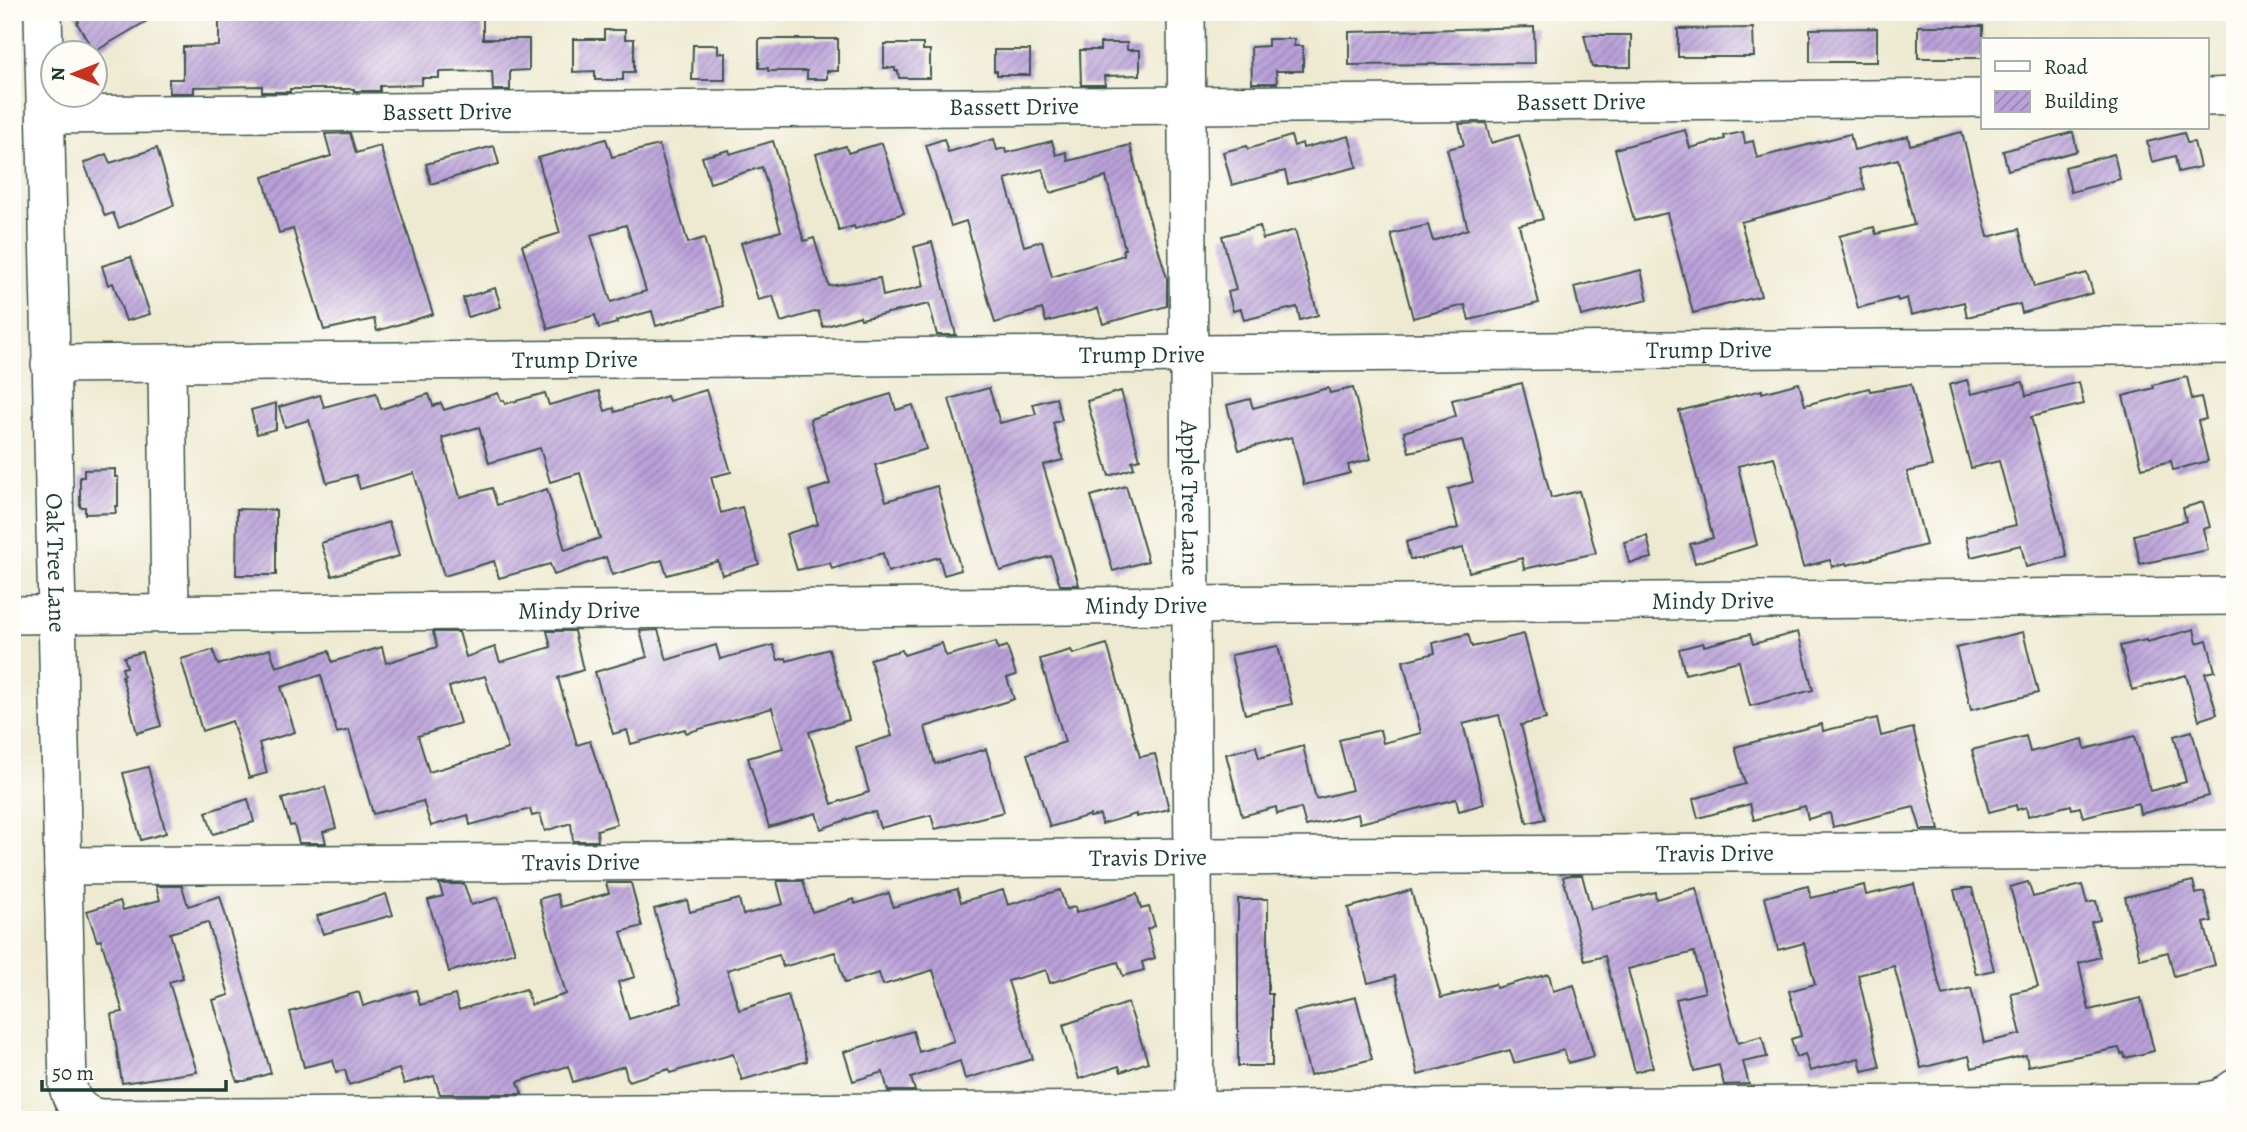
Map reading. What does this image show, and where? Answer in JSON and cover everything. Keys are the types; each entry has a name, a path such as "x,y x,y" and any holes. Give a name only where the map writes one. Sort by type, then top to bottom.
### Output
{"street":[{"name":"Oak Tree Lane","path":"43,12 68,1087 73,1101 80,1109 99,1118 1195,1110"},
{"name":"Apple Tree Lane","path":"1186,12 1195,1110"},
{"path":"2208,97 2235,96"},
{"name":"Bassett Drive","path":"46,115 1981,98"},
{"name":"Trump Drive","path":"50,364 2235,345"},
{"path":"167,363 170,613"},
{"name":"Mindy Drive","path":"12,615 2235,596"},
{"name":"Travis Drive","path":"63,866 2235,849"},
{"path":"1195,1110 2202,1102 2221,1098 2235,1088"}],"building":[{"path":"73,12 162,12 108,44 108,38 86,38 77,23 79,22"},
{"path":"219,12 483,12 483,39 529,39 529,70 510,71 510,90 493,90 492,71 439,72 439,78 422,78 422,85 380,86 380,91 290,89 290,92 262,92 262,86 194,87 194,93 169,93 169,79 183,79 183,47 219,46"},
{"path":"1918,26 1983,26 1981,58 1918,58"},
{"path":"1534,27 1535,63 1349,65 1349,32"},
{"path":"1753,28 1754,57 1678,57 1678,29"},
{"path":"1877,28 1877,62 1810,62 1810,29"},
{"path":"604,30 625,30 625,39 634,39 634,72 623,72 623,80 595,80 595,71 573,72 573,39 604,39"},
{"path":"1584,35 1631,35 1631,67 1592,67"},
{"path":"759,39 838,39 838,71 827,71 827,79 807,79 807,71 768,71 768,68 759,68"},
{"path":"1268,39 1294,39 1294,46 1303,46 1303,71 1276,71 1277,83 1252,83 1251,47 1268,46"},
{"path":"1100,43 1127,43 1127,50 1140,50 1140,75 1104,76 1105,85 1081,85 1080,50 1100,50"},
{"path":"884,44 923,44 923,50 930,50 930,78 899,78 895,68 884,68"},
{"path":"693,45 718,45 718,53 725,53 725,80 692,80"},
{"path":"994,50 1030,50 1030,75 997,75 997,71 994,71"},
{"path":"1486,123 1491,143 1519,135 1543,219 1519,225 1539,303 1469,320 1465,305 1413,318 1391,234 1428,225 1433,241 1468,229 1447,149 1464,145 1459,124"},
{"path":"1685,130 1690,148 1743,132 1745,143 1753,141 1757,158 1850,134 1854,150 1908,136 1910,145 1962,132 1988,237 2019,229 2034,287 2087,273 2093,293 2022,313 2020,304 1967,317 1964,302 1911,315 1907,298 1858,308 1839,236 1874,227 1876,234 1914,225 1898,159 1859,169 1865,189 1741,222 1761,296 1693,313 1667,213 1634,221 1615,149"},
{"path":"2073,132 2077,151 2008,170 2003,151"},
{"path":"350,133 356,153 380,146 433,314 377,331 374,319 324,330 293,229 279,233 263,177 331,156 325,134"},
{"path":"2184,133 2187,143 2194,142 2200,167 2178,172 2175,156 2152,162 2147,142"},
{"path":"1291,136 1294,146 1302,143 1303,148 1349,136 1357,167 1288,184 1285,171 1232,185 1223,152 1247,146 1248,149"},
{"path":"606,139 612,157 659,145 688,243 704,238 723,306 656,326 652,311 599,328 595,315 548,329 522,245 560,233 538,158","holes":["626,225 646,291 611,302 591,235"]},
{"path":"944,139 948,152 994,139 997,150 1005,148 1006,153 1052,141 1056,155 1066,152 1068,161 1130,145 1167,278 1167,306 1103,324 1098,308 1046,322 1042,309 995,323 966,221 951,226 926,145","holes":["1043,169 1050,193 1106,177 1125,249 1124,255 1052,277 1042,241 1024,246 1005,179"]},
{"path":"773,141 804,241 814,238 829,286 880,278 883,296 924,286 914,247 932,242 956,335 937,335 929,304 861,319 860,316 823,327 818,311 781,322 773,296 758,300 741,243 781,231 762,167 710,183 702,157 729,150 730,154"},
{"path":"882,143 904,213 855,229 854,226 839,231 816,154 846,146 848,153"},
{"path":"494,146 499,164 431,184 426,164"},
{"path":"157,148 174,205 119,228 113,213 105,216 84,163 106,154 110,163"},
{"path":"2114,154 2120,179 2071,192 2065,167"},
{"path":"1260,226 1263,239 1295,230 1318,315 1300,320 1297,307 1244,320 1241,309 1233,311 1228,292 1236,290 1222,236"},
{"path":"131,257 150,314 126,321 113,283 108,285 102,266"},
{"path":"1641,270 1648,300 1581,316 1574,287"},
{"path":"495,288 501,307 468,317 463,298"},
{"path":"2187,377 2192,399 2201,397 2206,419 2198,421 2208,461 2173,470 2171,461 2142,468 2123,396"},
{"path":"1967,380 1971,394 2023,382 2026,396 2079,382 2084,404 2031,417 2067,557 2026,567 2021,545 1971,557 1966,537 2016,525 1999,461 1971,468 1949,385"},
{"path":"1522,383 1551,498 1579,491 1596,553 1524,569 1522,558 1469,572 1463,548 1410,559 1406,542 1458,528 1448,489 1473,482 1462,440 1409,452 1404,432 1456,416 1452,400"},
{"path":"1799,383 1805,405 1869,388 1870,391 1911,384 1932,466 1907,472 1926,545 1847,565 1846,563 1832,567 1830,560 1803,567 1774,457 1738,466 1757,545 1695,563 1690,544 1713,538 1679,411"},
{"path":"989,388 1000,423 1036,414 1033,404 1056,398 1062,420 1053,423 1063,460 1043,465 1079,585 1060,585 1051,556 1000,571 949,399"},
{"path":"1328,388 1330,393 1353,388 1371,459 1348,465 1350,473 1304,485 1292,437 1239,450 1227,405 1250,399 1253,408"},
{"path":"706,390 731,472 711,477 721,513 742,507 759,564 722,575 718,561 667,575 662,560 612,575 606,557 554,575 550,564 499,578 494,561 444,576 414,473 360,489 356,475 327,483 309,420 285,427 279,407 320,395 324,407 376,393 381,409 429,394 433,406 441,403 444,410 498,393 505,404 545,393 549,405 599,391 605,411 614,408 615,412 667,396 669,401","holes":["479,427 489,463 540,448 550,482 580,473 600,538 565,550 547,489 497,505 492,488 460,497 442,438"]},
{"path":"1121,391 1140,459 1132,461 1134,468 1109,476 1087,401"},
{"path":"891,394 896,410 913,405 926,449 875,465 886,501 937,486 961,570 944,575 939,557 888,572 883,553 832,569 830,563 797,570 786,534 818,524 809,491 830,484 810,419"},
{"path":"276,403 276,429 257,434 251,410"},
{"path":"115,469 115,477 118,477 116,513 85,514 85,507 80,507 80,477 84,477 84,470"},
{"path":"1126,486 1148,561 1113,571 1091,496"},
{"path":"2203,502 2210,527 2203,529 2208,550 2140,564 2134,535 2186,521 2183,508"},
{"path":"237,509 276,510 276,575 236,575"},
{"path":"389,522 399,556 332,576 321,543"},
{"path":"1647,536 1652,558 1629,563 1624,542"},
{"path":"2194,629 2197,643 2207,640 2215,671 2205,673 2217,714 2199,720 2186,675 2132,690 2120,646 2146,640 2147,642"},
{"path":"658,630 667,660 716,645 720,659 773,645 778,660 786,658 787,661 829,649 849,720 809,732 832,804 869,792 856,747 892,736 870,659 902,650 904,655 942,643 946,656 996,642 998,649 1007,646 1016,675 1007,678 1014,699 925,727 935,764 986,749 1004,812 935,829 931,815 880,828 875,812 821,829 816,813 769,827 748,758 783,748 772,708 686,733 685,729 631,744 627,730 613,734 595,672 647,657 640,631"},
{"path":"547,631 574,631 583,670 558,678 577,745 590,741 617,824 597,830 598,841 573,841 571,823 545,831 540,814 532,816 530,809 470,825 468,815 431,826 423,801 373,814 349,730 337,733 321,675 281,687 295,732 259,743 267,773 249,778 232,721 202,731 181,659 213,650 218,665 270,649 276,667 329,651 332,662 382,647 386,663 437,647 433,632 459,632 466,657 495,647 500,662 551,647","holes":["485,676 508,749 429,772 418,736 460,723 449,687"]},
{"path":"1798,632 1813,690 1750,706 1739,661 1685,674 1679,649 1703,643 1704,646 1750,634 1753,644"},
{"path":"2023,632 2038,693 1971,710 1956,648"},
{"path":"1468,634 1472,647 1524,634 1546,719 1521,725 1545,819 1527,823 1499,715 1463,724 1484,804 1459,811 1456,799 1360,823 1358,814 1306,826 1301,808 1277,814 1276,807 1242,816 1226,754 1256,746 1259,758 1303,746 1316,799 1352,790 1339,740 1380,730 1383,743 1421,733 1403,661 1435,653 1433,643"},
{"path":"1107,644 1140,757 1155,754 1169,809 1136,817 1136,814 1102,824 1100,815 1090,815 1050,827 1027,754 1065,742 1040,659 1071,650 1073,654"},
{"path":"1278,646 1292,704 1245,714 1231,655"},
{"path":"142,652 161,726 137,733 122,668 127,667 124,657"},
{"path":"1877,718 1881,736 1913,728 1939,830 1921,830 1914,807 1833,827 1830,813 1808,819 1805,806 1754,820 1750,804 1698,818 1693,799 1745,784 1735,747 1822,724 1823,731"},
{"path":"2192,731 2209,796 2140,814 2138,803 2083,817 2080,807 2072,809 2071,805 2028,816 2026,807 2017,810 2016,805 1989,812 1972,750 2026,736 2030,752 2083,739 2085,749 2135,736 2150,791 2186,782 2174,736"},
{"path":"148,767 166,833 141,840 123,773"},
{"path":"325,787 336,828 323,832 326,843 299,843 294,825 290,826 282,799"},
{"path":"248,799 254,822 213,834 206,812"},
{"path":"1582,875 1591,909 1655,892 1656,899 1696,888 1738,1043 1762,1036 1767,1057 1743,1062 1749,1084 1724,1085 1719,1065 1694,1071 1676,999 1705,992 1694,952 1628,969 1653,1067 1635,1072 1605,956 1585,961 1563,877"},
{"path":"777,881 803,881 812,912 854,899 855,904 889,893 893,907 957,889 961,902 1003,890 1008,905 1060,890 1066,909 1075,907 1076,913 1137,894 1141,909 1149,907 1155,926 1147,929 1155,958 1142,962 1144,970 1123,976 1118,962 1050,983 1046,970 1008,981 1033,1059 965,1079 960,1061 911,1078 915,1091 888,1091 883,1072 853,1081 844,1052 913,1031 919,1052 954,1041 933,970 883,985 879,973 845,983 835,952 783,967 779,955 727,970 739,1010 788,995 807,1061 742,1080 733,1054 670,1073 669,1069 628,1081 624,1066 573,1082 568,1066 518,1082 522,1094 440,1094 434,1076 404,1084 399,1069 349,1085 345,1070 336,1072 333,1060 304,1067 290,1012 359,992 363,1006 416,990 420,1005 455,995 459,1010 526,989 531,1005 566,994 539,899 557,894 561,907 609,893 606,883 631,883 642,926 621,932 635,977 618,982 629,1019 682,1003 654,909 687,900 690,912 739,899 743,915 783,904"},
{"path":"2193,881 2196,894 2204,892 2212,921 2204,923 2215,965 2174,976 2168,952 2140,959 2125,897"},
{"path":"2028,882 2033,897 2082,885 2087,903 2096,901 2100,920 2091,922 2100,957 2079,963 2089,1010 2141,998 2154,1051 2125,1058 2119,1048 2028,1066 2026,1055 1972,1068 1969,1056 1921,1068 1894,966 1858,975 1880,1067 1862,1071 1859,1058 1810,1071 1805,1054 1796,1057 1791,1039 1801,1036 1789,991 1815,984 1804,943 1778,950 1765,897 1808,886 1811,898 1864,885 1866,895 1914,884 1942,995 1971,988 1984,1043 2021,1034 2011,993 2038,987 2010,887"},
{"path":"439,884 464,884 471,905 498,897 515,952 449,972 428,900 443,896"},
{"path":"156,886 182,886 188,906 220,896 271,1073 237,1081 213,1000 229,995 208,922 170,933 183,978 169,982 197,1072 122,1083 111,1014 123,1012 101,940 97,941 87,911 120,901 123,910 160,900"},
{"path":"1972,888 1994,970 1976,974 1954,890"},
{"path":"1411,890 1441,998 1495,984 1496,988 1549,974 1553,991 1574,985 1594,1056 1568,1063 1564,1050 1514,1063 1510,1050 1418,1075 1395,976 1368,983 1348,908"},
{"path":"386,894 393,915 323,934 317,916"},
{"path":"1238,899 1268,899 1268,994 1272,994 1272,1066 1238,1066"},
{"path":"1356,997 1372,1059 1310,1075 1294,1012"},
{"path":"1128,1003 1148,1062 1121,1072 1119,1066 1079,1079 1063,1025"}]}
